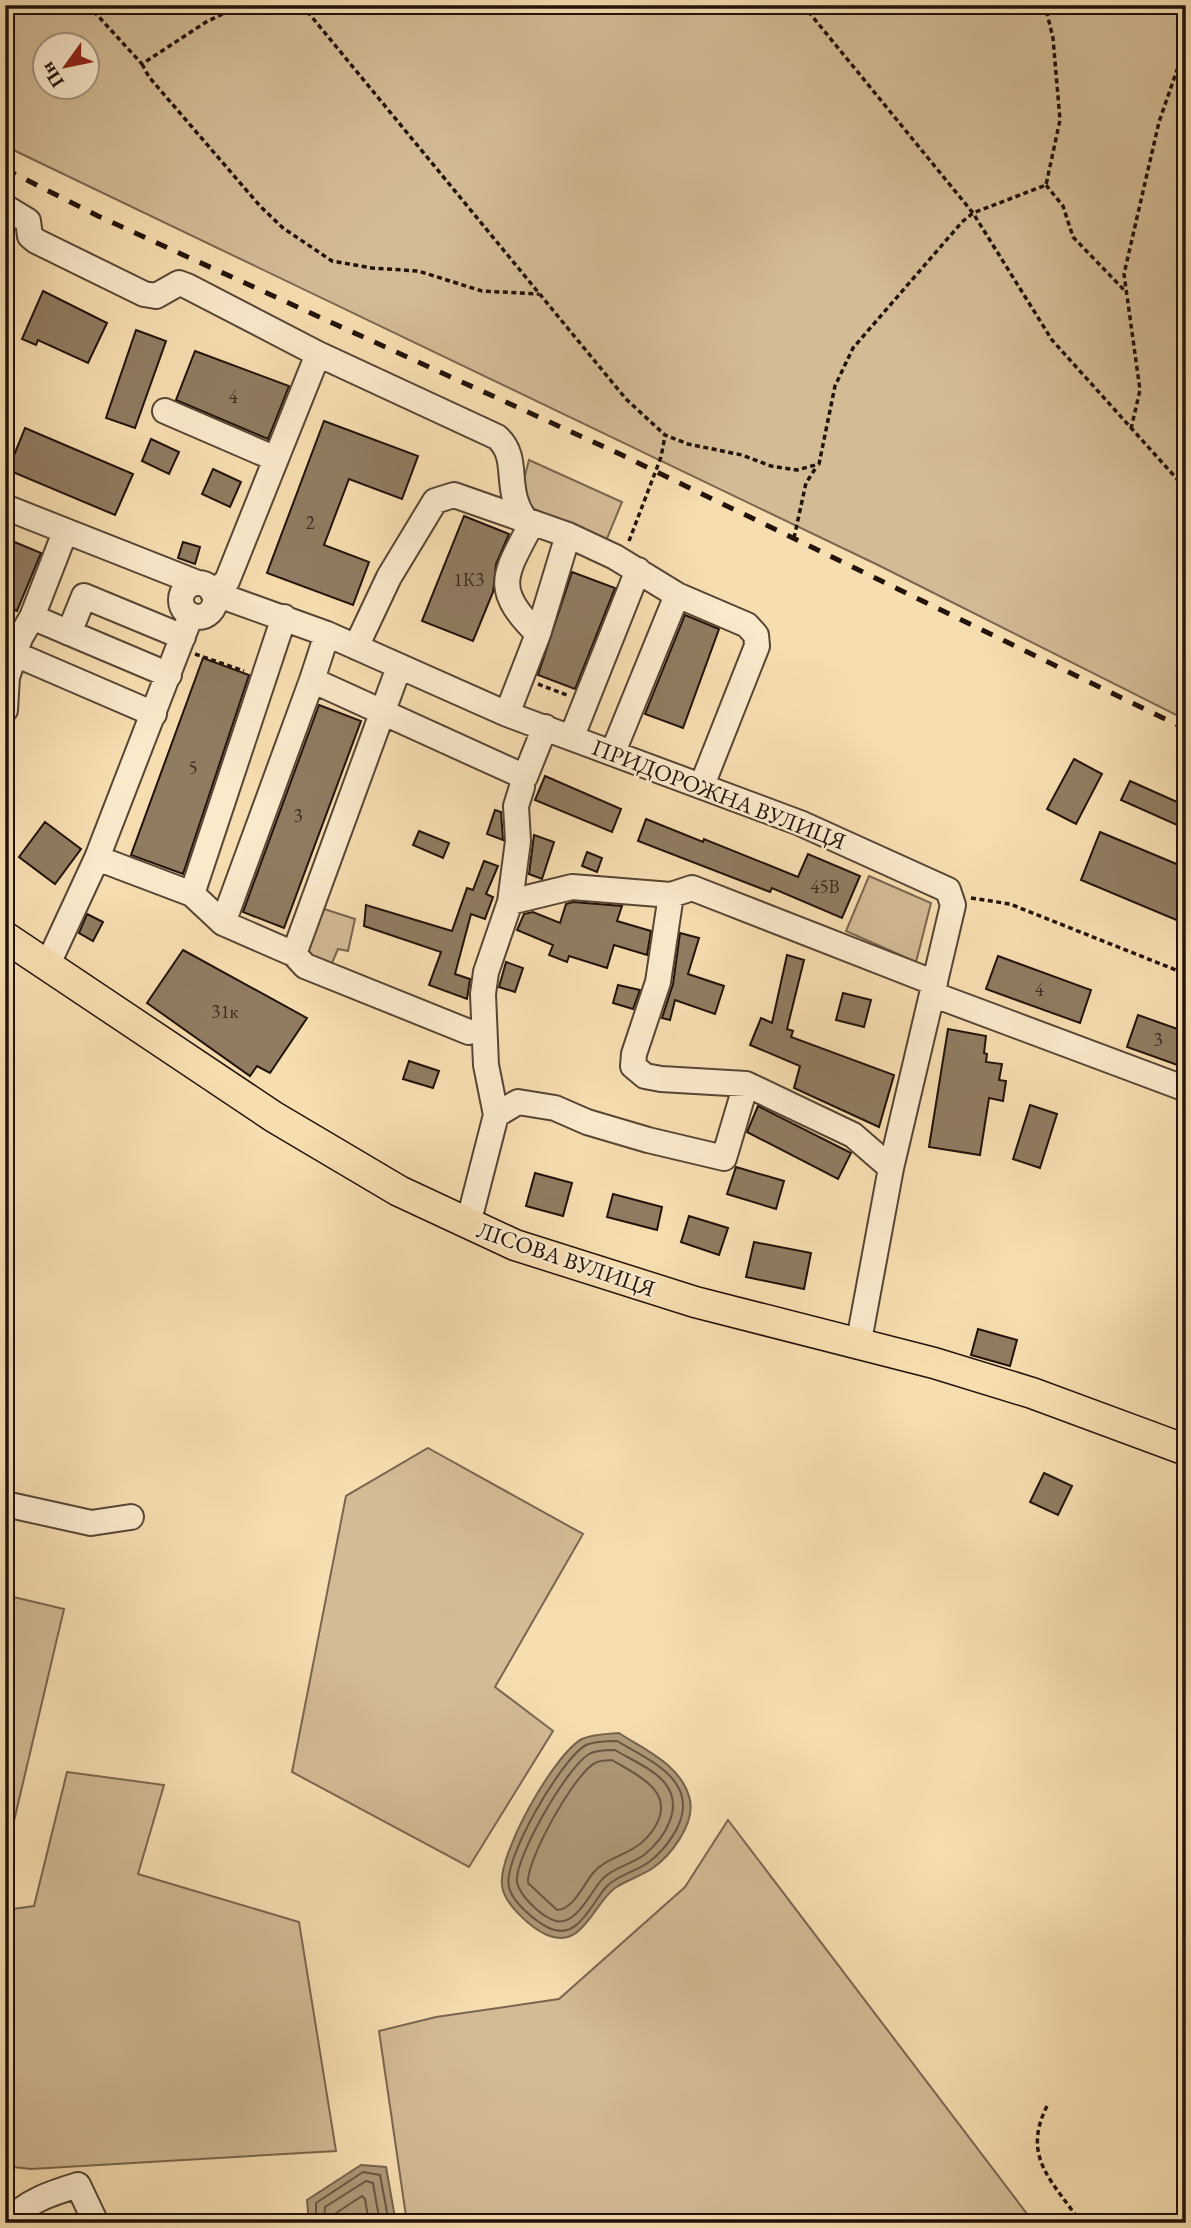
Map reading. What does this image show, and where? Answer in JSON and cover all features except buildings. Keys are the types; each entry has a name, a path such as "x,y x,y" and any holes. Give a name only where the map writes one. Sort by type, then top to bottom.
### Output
{"main road":[{"name":"ЛІСОВА ВУЛИЦЯ","path":"5,937 274,1117 399,1191 468,1224 571,1265 858,1346 933,1363 1032,1393 1186,1450"}],"street":[{"path":"5,206 28,221 30,236 36,241 144,294 156,296 179,283 318,354 497,437 509,451 512,499 529,522"},
{"path":"5,507 204,587 228,582 318,354"},
{"path":"165,411 276,459"},
{"path":"356,647 389,577 435,501 454,495 568,535 638,570 677,595 747,625 756,635 757,646 702,785"},
{"path":"529,522 505,585 510,600 538,634"},
{"path":"5,710 7,677 65,532"},
{"path":"507,714 538,634 568,535"},
{"path":"572,736 638,570"},
{"path":"47,966 97,858 184,633 198,617 208,613 214,604 204,587"},
{"name":"ПРИДОРОЖНА ВУЛИЦЯ","path":"204,587 327,634 507,714 702,785 943,886 951,895"},
{"path":"613,752 677,595"},
{"path":"69,633 84,596 184,633"},
{"path":"32,617 169,675"},
{"path":"192,894 284,617"},
{"path":"223,923 327,634"},
{"path":"15,654 154,714"},
{"path":"295,954 399,667"},
{"path":"312,680 526,777 545,727"},
{"path":"468,1224 496,1115 485,1065 483,994 486,972 510,902 518,841 516,806 522,787"},
{"path":"97,858 192,894 223,923 295,954 305,966 469,1032"},
{"path":"510,902 572,887 671,895 692,888 933,989 1186,1089"},
{"path":"671,895 657,982 634,1055 634,1066 645,1076 661,1079 746,1084 853,1135 891,1168"},
{"path":"858,1346 891,1168 953,905 951,895"},
{"path":"496,1115 517,1102 555,1108 587,1122 724,1158 746,1084"},
{"path":"5,1504 91,1523 131,1517"},
{"path":"9,2223 15,2212 58,2191 78,2185 96,2223"}],"path":[{"path":"88,5 142,64 149,77 236,181 284,228 332,261 372,268 418,271 482,291 540,294"},
{"path":"142,64 206,22 241,5"},
{"path":"302,5 626,400 665,435 688,444 742,455 771,466 797,470 819,464"},
{"path":"803,5 973,213 1052,340 1186,489"},
{"path":"1045,5 1053,38 1060,120 1046,185"},
{"path":"1131,429 1140,390 1124,274 1159,122 1186,44"},
{"path":"794,538 806,483 819,464 835,386 853,348 973,213 1046,185"},
{"path":"1046,185 1063,206 1073,237 1127,294"},
{"path":"639,517 661,457 665,435"},
{"path":"184,633 263,677"},
{"path":"521,678 585,702"},
{"path":"951,895 1010,904 1186,974"},
{"path":"1047,2106 1035,2138 1037,2155 1081,2223"}],"shaded area":[{"path":"5,5 1186,5 1186,720 878,565 5,146"},
{"path":"529,460 622,502 606,541 530,507 522,487"},
{"path":"869,876 931,903 916,962 846,931"},
{"path":"318,907 355,919 348,951 338,949 332,963 303,953"},
{"path":"428,1448 583,1534 495,1687 553,1731 469,1867 292,1772 346,1496"},
{"path":"5,1595 64,1609 5,1859"},
{"path":"67,1772 164,1785 138,1874 299,1922 336,2151 31,2169 5,2166 5,1910 34,1906"},
{"path":"728,1820 1034,2223 407,2223 379,2031 436,2017 559,1999 685,1887"}],"water":[{"path":"619,1733 662,1760 679,1777 690,1800 689,1819 680,1838 667,1855 653,1868 615,1888 579,1931 559,1938 547,1935 533,1927 507,1899 502,1885 509,1851 543,1784 570,1748 586,1737"},
{"path":"361,2165 386,2167 396,2223 309,2223 307,2200"}],"railway":[{"path":"5,169 98,216 622,455 1186,729"}]}
